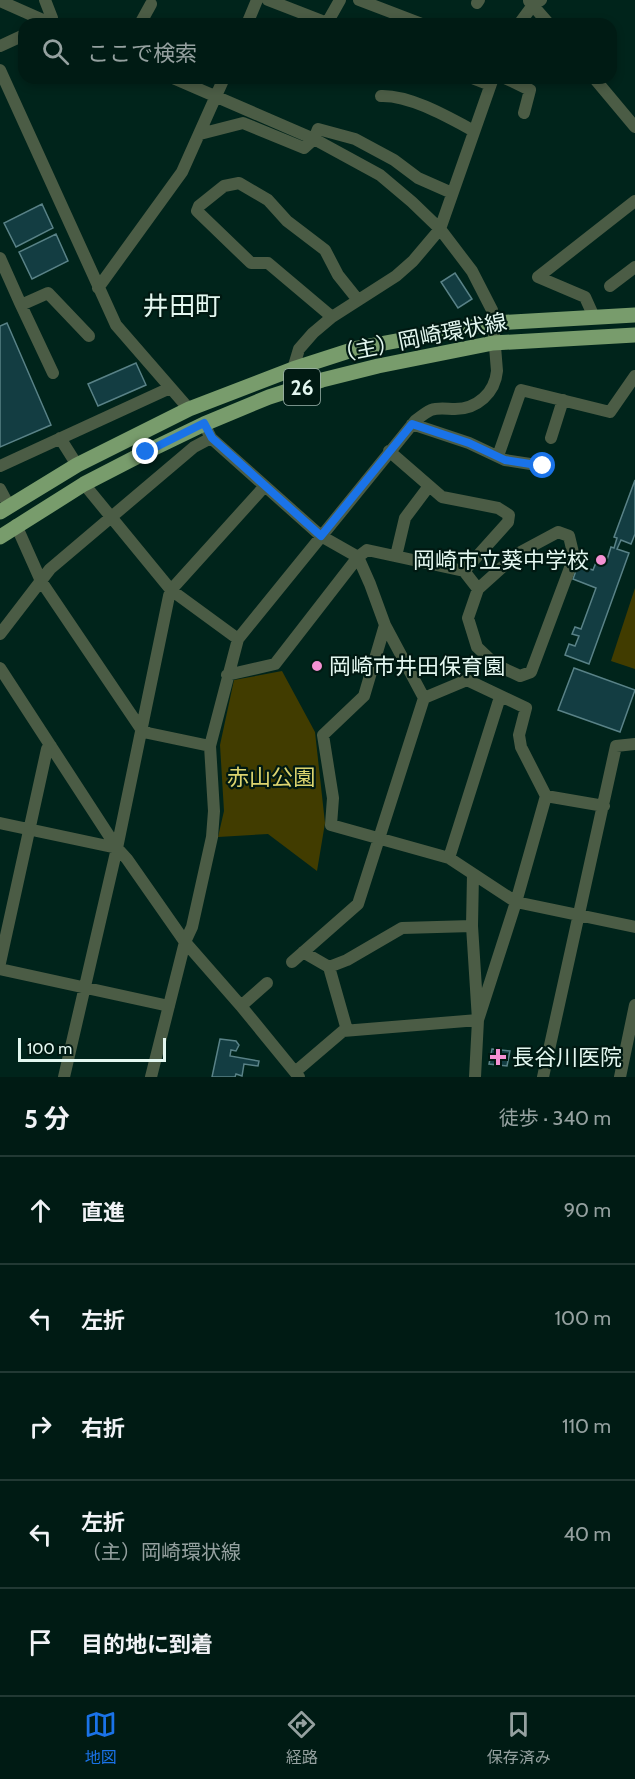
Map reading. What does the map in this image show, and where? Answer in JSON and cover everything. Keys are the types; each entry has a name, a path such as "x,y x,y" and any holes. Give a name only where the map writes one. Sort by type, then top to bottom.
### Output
{"main road":[{"name":"（主）岡崎環状線","path":"4,509 77,465 189,409 292,369 358,348 493,323 635,315"},
{"name":"（主）岡崎環状線","path":"0,537 84,484 204,423 269,397 322,380 378,366 493,343 635,335"}],"street":[{"path":"45,0 52,18"},
{"path":"250,18 257,0"},
{"path":"268,0 315,18"},
{"path":"331,18 340,0"},
{"path":"359,0 406,18"},
{"path":"0,1 36,18"},
{"path":"523,18 534,2 545,18"},
{"path":"143,18 151,4"},
{"path":"0,46 18,38"},
{"path":"0,70 116,325 189,409"},
{"path":"151,1077 185,942 192,927 212,837 214,811 210,746 238,639 412,424 430,411 473,406 488,394 496,379 492,310 472,271 440,229 380,175 314,139 186,84"},
{"path":"98,288 174,185 200,134 221,84"},
{"path":"292,369 299,349 313,333 332,317 396,276 413,261 440,229 490,84"},
{"path":"518,84 530,90 524,113"},
{"path":"599,84 635,127"},
{"path":"381,96 394,95 474,131"},
{"path":"200,134 243,123 304,148 314,139 318,129 355,139 394,160 418,178 452,193"},
{"path":"332,317 268,263 251,263 197,211 199,206 224,186 239,183 268,200 287,221 325,250 338,275 358,300"},
{"path":"594,317 585,297 538,277 635,201"},
{"path":"0,258 53,373"},
{"path":"610,286 635,267"},
{"path":"21,304 48,293 89,336"},
{"path":"498,456 521,390 610,412 635,376"},
{"path":"0,466 170,388"},
{"path":"551,438 563,400"},
{"path":"204,423 212,438 264,487 321,536 358,557 385,625 424,698 358,904 292,963"},
{"path":"412,424 469,443 505,460 543,466"},
{"path":"60,438 77,465"},
{"path":"0,634 50,569 194,447 212,438"},
{"path":"389,451 442,497 498,508 509,515 508,522 464,571"},
{"path":"84,484 171,590 238,639"},
{"path":"396,556 405,518 429,486"},
{"path":"64,1077 117,848 171,590 264,487"},
{"path":"0,489 4,509"},
{"path":"16,525 41,581 141,729 148,733 210,746"},
{"path":"558,532 568,536 574,557 531,672 520,676 496,665 477,647 468,618 478,589 517,554 558,532"},
{"path":"227,675 275,664 358,557 367,550 464,571 478,589"},
{"path":"385,625 364,696 324,735 333,798 331,825 449,858 516,902 635,927"},
{"path":"0,668 117,848 185,942 297,1075 343,1031 478,1020"},
{"path":"424,698 467,680 526,708 519,735 521,747 546,796 516,902 478,1020"},
{"path":"449,858 500,697"},
{"path":"543,1077 616,746 635,744"},
{"path":"0,963 47,749 51,746"},
{"path":"546,796 604,806"},
{"path":"0,823 117,848"},
{"path":"473,874 472,926 478,1020 475,1077"},
{"path":"329,967 347,960 402,928 472,926"},
{"path":"303,952 329,967 347,1030"},
{"path":"0,969 169,1006"},
{"path":"241,1006 267,984"},
{"path":"620,1077 635,1005"}],"green space":[{"path":"635,588 635,669 611,661"},
{"name":"赤山公園","path":"282,671 315,732 325,823 317,871 268,834 218,837 224,811 220,745 234,680"}],"building":[{"path":"42,204 53,228 16,247 4,223"},
{"path":"56,234 68,261 32,279 19,252"},
{"path":"455,273 472,299 458,308 441,282"},
{"path":"7,323 51,425 0,447 0,326"},
{"path":"136,363 146,385 98,406 88,384"},
{"path":"635,480 635,534 631,544 621,540 617,549 629,553 589,664 565,655 569,644 575,646 579,636 572,634 575,627 581,629 596,588 573,579 578,565 593,570 597,560 606,563 611,547 614,548 617,538 614,537"},
{"path":"574,668 635,690 620,732 558,710"},
{"path":"220,1039 236,1041 239,1045 236,1051 231,1050 230,1056 259,1061 258,1066 244,1064 242,1076 236,1074 235,1077 212,1077"},
{"path":"492,1049 510,1051 507,1066 489,1064"}],"place":[{"name":"岡崎市立葵中学校","path":"601,560"},
{"name":"岡崎市井田保育園","path":"317,666"},
{"name":"長谷川医院","path":"498,1057"}],"district":[{"name":"井田町","path":"182,306"}],"route":[{"path":"146,452 204,423 212,438 321,536 412,424 469,443 505,460 543,466"}]}
